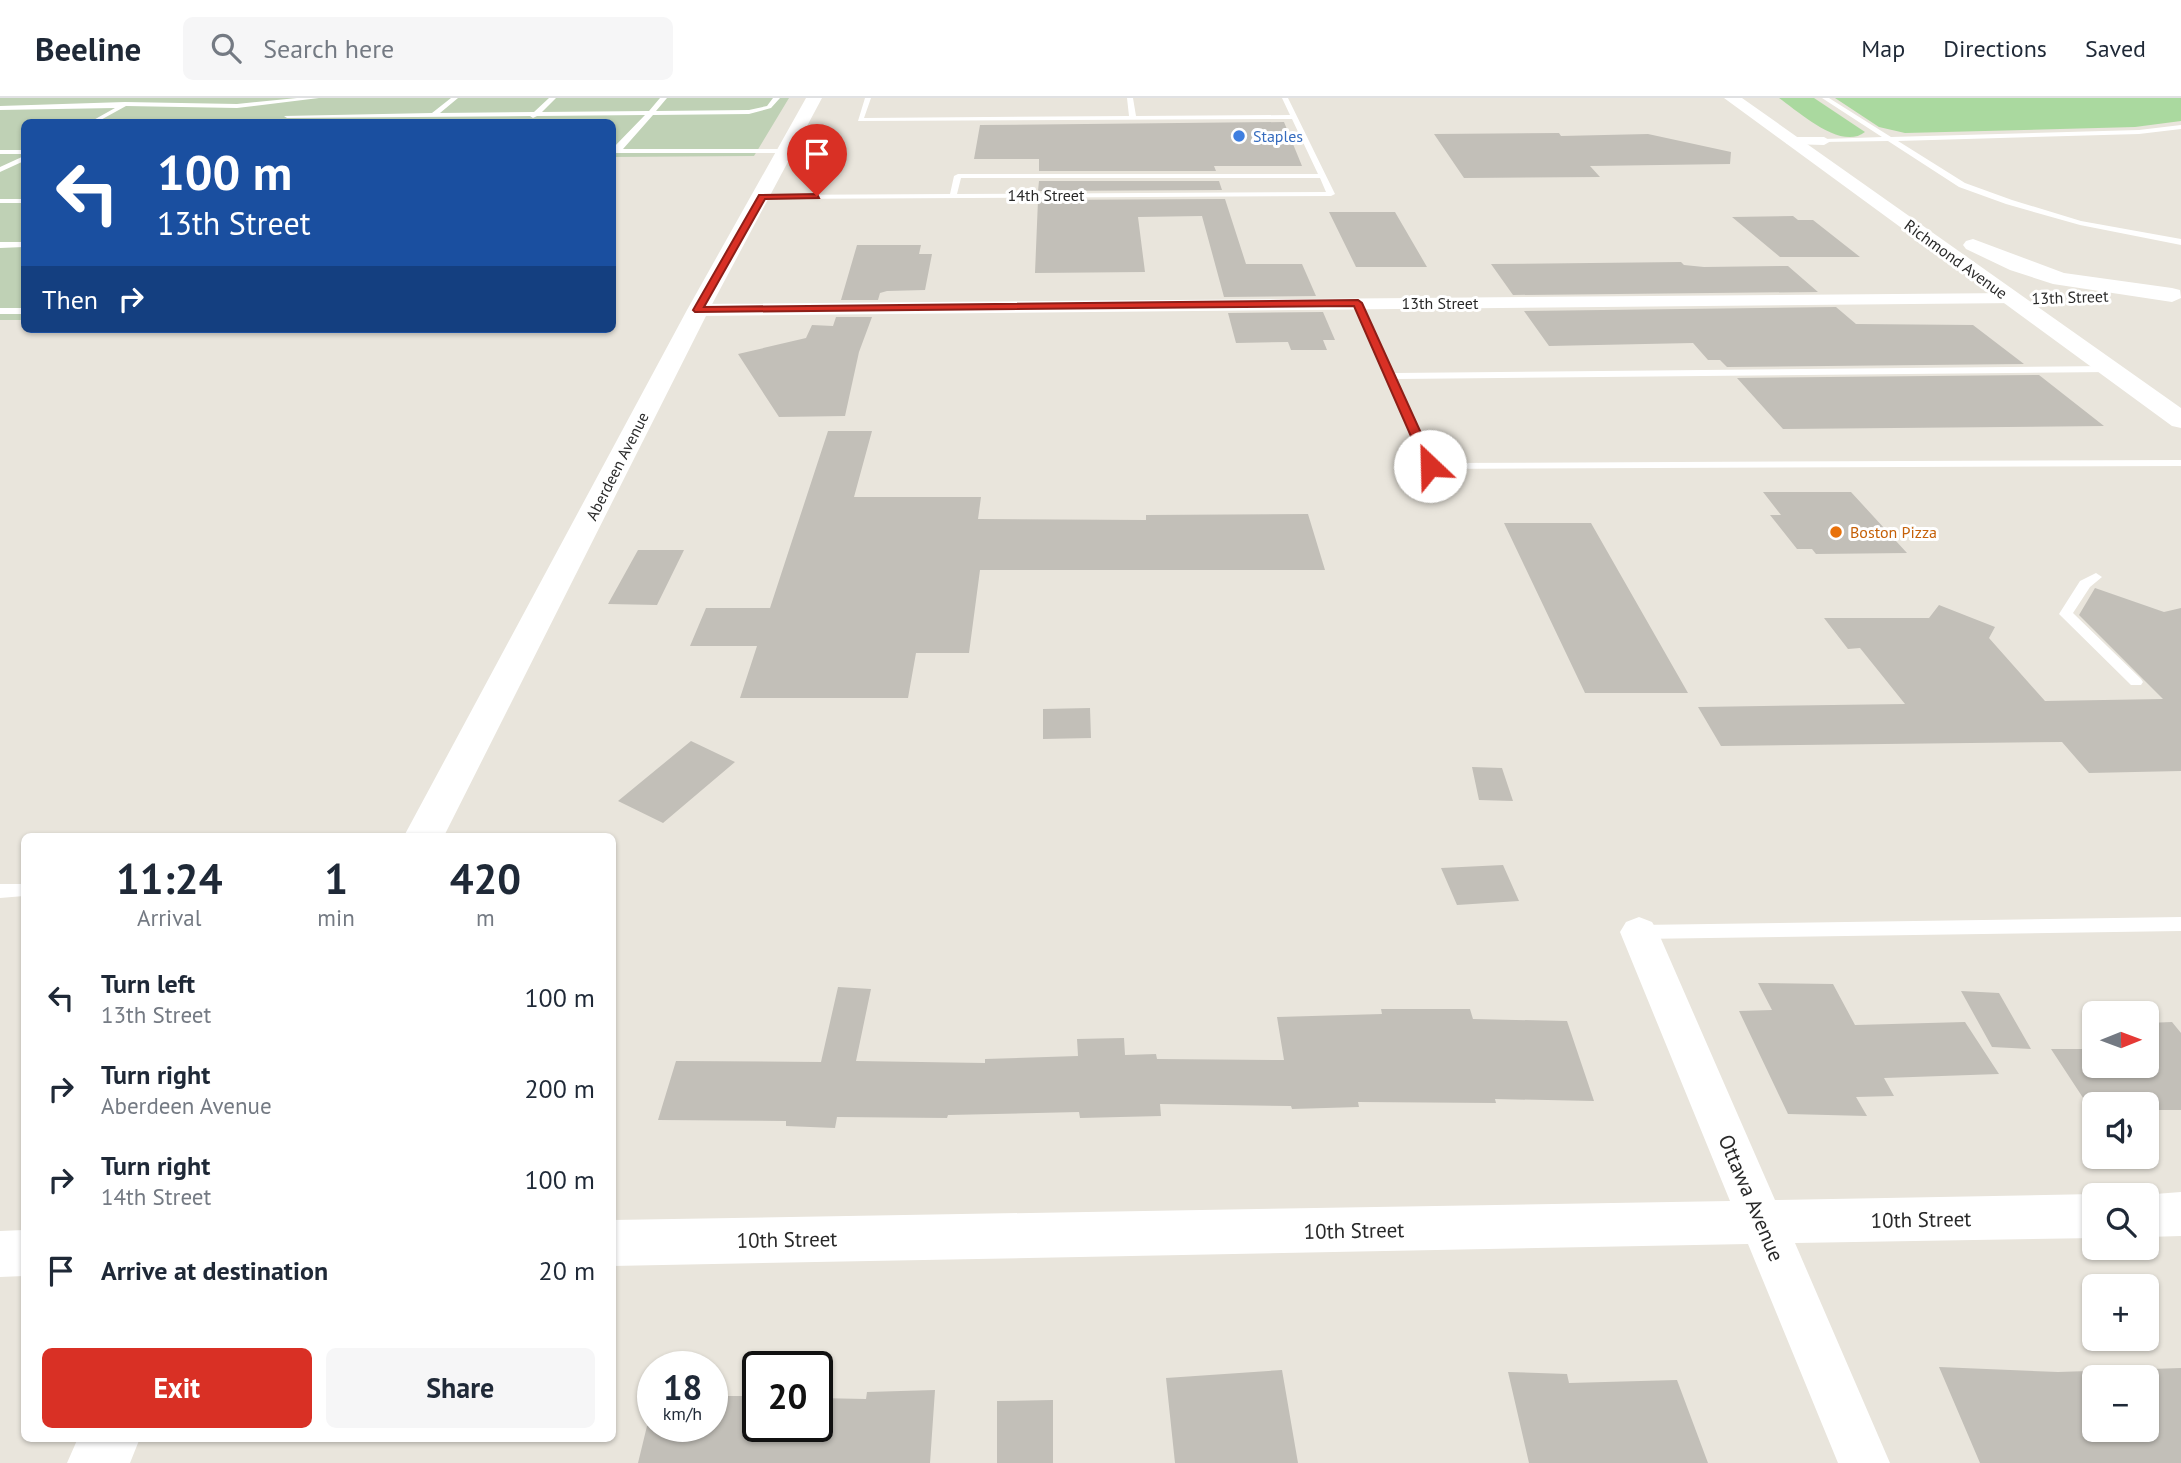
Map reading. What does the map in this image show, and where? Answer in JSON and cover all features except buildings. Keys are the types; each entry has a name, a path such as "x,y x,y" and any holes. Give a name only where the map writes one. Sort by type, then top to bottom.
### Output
{"street":[{"name":"Aberdeen Avenue","path":"426,833 698,310 814,98"},
{"name":"Richmond Avenue","path":"1732,98 2181,420"},
{"path":"1761,98 1845,155"},
{"path":"1791,141 1824,141"},
{"name":"Richmond Avenue","path":"2049,297 1967,241 2018,265 2061,279 2177,295"},
{"name":"13th Street","path":"698,310 2012,299 2177,295"},
{"name":"Ottawa Avenue","path":"1639,932 1864,1463"},
{"path":"2159,1215 2181,1214"},
{"name":"10th Street","path":"616,1243 2082,1216"},
{"path":"0,1254 21,1253"},
{"path":"98,1463 108,1442"}],"lane":[{"path":"0,107 20,98"},
{"path":"0,107 127,103 237,106 316,98"},
{"path":"282,119 316,98"},
{"path":"427,119 455,98"},
{"path":"530,119 553,98"},
{"path":"616,150 664,98"},
{"path":"287,116 749,113 769,107 777,98"},
{"path":"869,98 860,120 1294,117"},
{"path":"1130,98 1133,118"},
{"path":"953,196 958,176 1322,176 1285,98"},
{"path":"1825,98 1962,185 2080,223 2181,242"},
{"path":"98,119 127,103"},
{"path":"1824,141 2150,132 2181,127"},
{"path":"616,151 787,151"},
{"path":"0,152 21,155"},
{"path":"0,170 21,157"},
{"name":"14th Street","path":"762,197 1331,194 1322,176"},
{"path":"0,201 21,201"},
{"path":"0,245 21,245"},
{"path":"1358,303 1430,466 2181,463"},
{"path":"0,311 21,311"},
{"path":"1390,376 2109,369"},
{"path":"2096,577 2085,584 2066,614 2136,682"},
{"path":"0,891 21,890"},
{"path":"1639,932 2181,924"}],"green space":[{"path":"0,98 789,98 754,156 616,157 616,119 21,119 21,320 0,320"},
{"path":"1779,98 1814,98 1865,132 1855,137 1833,133 1809,120"},
{"path":"1835,98 2181,98 2181,121 2135,127 1905,133 1879,127"}],"place":[{"name":"Staples","path":"1239,136"},
{"name":"Boston Pizza","path":"1836,532"}],"route":[{"path":"817,196 762,197 698,310 1358,303 1430,466"}]}
